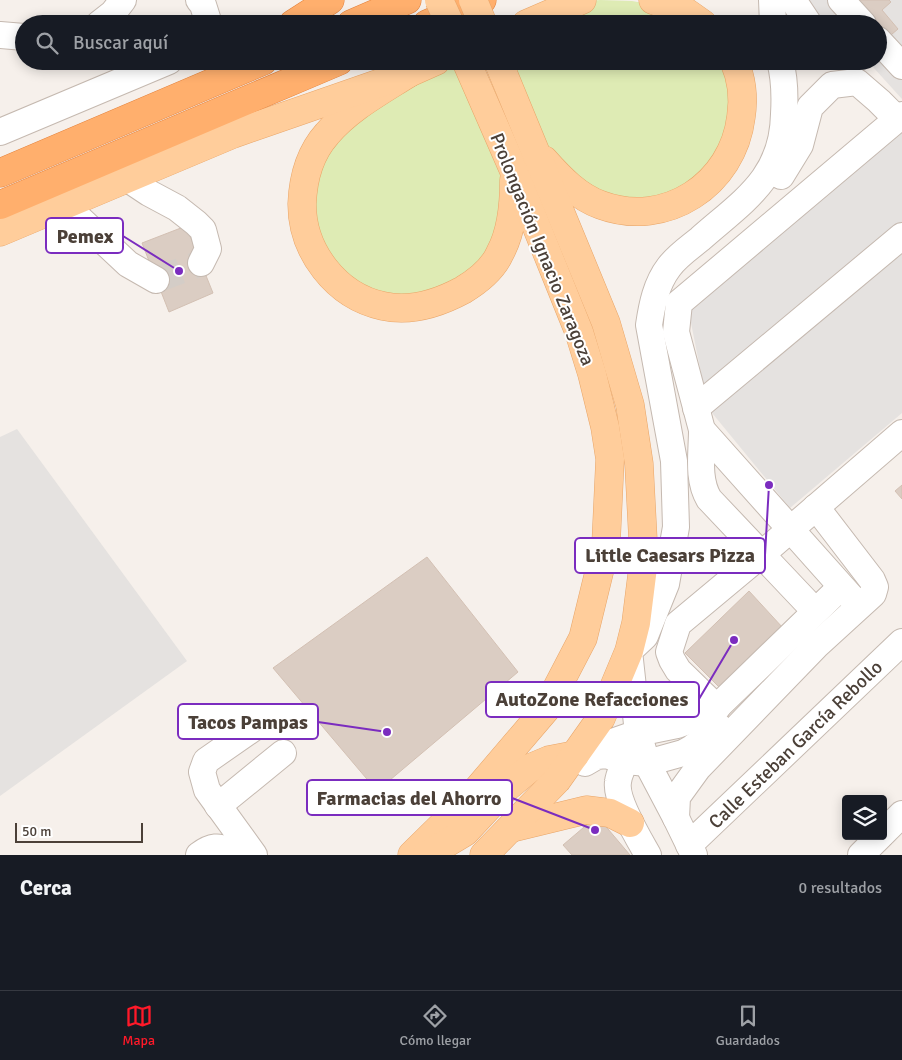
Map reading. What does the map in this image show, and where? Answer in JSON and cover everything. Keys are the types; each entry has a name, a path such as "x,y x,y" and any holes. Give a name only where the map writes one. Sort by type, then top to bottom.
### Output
{"highway":[{"path":"307,15 330,0"},
{"path":"372,15 407,0"},
{"path":"448,15 482,0"},
{"path":"154,108 215,70"},
{"path":"0,173 243,70"},
{"path":"0,205 318,70"}],"main road":[{"path":"439,0 446,15"},
{"path":"473,0 479,15"},
{"path":"547,15 582,0"},
{"path":"654,0 690,15"},
{"path":"0,232 233,134 416,70"},
{"name":"Prolongación Ignacio Zaragoza","path":"412,855 470,798 546,709 583,638 606,544 610,459 605,427 592,374 579,332 514,170 470,70"},
{"name":"Prolongación Ignacio Zaragoza","path":"484,855 557,780 601,718 629,651 636,623 644,559 639,464 630,405 606,323 502,70"},
{"path":"536,150 562,180 586,198 600,205 631,211 646,211 677,203 691,196 712,180 728,160 740,129 742,94 737,70"},
{"path":"409,73 357,107 336,124 326,134 310,161 304,185 304,224 312,249 329,274 355,295 384,306 418,307 451,297 478,279 492,267 500,255 507,239 510,224 514,193 514,170"},
{"path":"427,855 465,832 505,789 530,768 550,760 575,755"},
{"path":"512,828 586,810 610,813 630,823"}],"street":[{"path":"110,15 123,0"},
{"path":"772,0 773,15"},
{"path":"795,0 803,15"},
{"path":"841,0 855,15"},
{"path":"0,36 15,37"},
{"path":"887,50 902,66"},
{"path":"0,132 148,70"},
{"path":"648,855 630,823 618,793 618,782 636,762 638,733 629,651 645,636 666,584 676,526 674,461 649,325 652,303 661,281 681,254 751,195 764,181 781,146 784,122 782,70"},
{"path":"681,254 769,194 800,145 810,107 832,85 857,82 899,117 679,303 676,332 699,419 703,490 709,499 815,611"},
{"path":"128,179 149,194 177,208 199,226 206,238 208,249 201,263"},
{"path":"65,205 128,264 156,280"},
{"path":"699,419 902,236"},
{"path":"699,419 790,529 859,606"},
{"path":"717,708 678,670 669,652 678,624 902,433"},
{"path":"676,818 678,797 698,768 792,669 873,594 875,587 872,580 816,507"},
{"path":"575,755 638,733 677,725 712,712 841,586"},
{"name":"Calle Esteban García Rebollo","path":"691,850 902,642"},
{"path":"557,780 597,756 606,755 636,762 683,753 692,748 792,669"},
{"path":"254,855 207,790 202,772 206,761 262,722"},
{"path":"218,806 283,753"},
{"path":"636,762 676,818 691,850"},
{"path":"887,829 902,814"},
{"path":"861,855 876,840"},
{"path":"199,855 208,849 216,847 226,850 229,855"}],"green space":[{"path":"590,1 632,1 649,4 674,15 558,15"},
{"path":"434,70 464,70 509,177 512,209 469,278 387,302 337,275 312,232 318,147"},
{"path":"508,70 729,70 737,110 699,184 619,206 554,164"}],"shaded area":[{"path":"787,0 902,0 902,99 876,70 887,70 887,15 785,15"},
{"path":"902,127 902,413 790,508 708,408 688,308"},
{"path":"17,429 187,661 0,796 0,437"}],"building":[{"path":"847,0 889,0 891,2 882,10 886,15 860,15"},
{"path":"887,16 898,29 887,38"},
{"path":"186,226 213,293 169,312 142,243"},
{"path":"902,485 902,499 895,491"},
{"path":"427,557 518,672 377,791 273,668"},
{"path":"749,591 783,628 720,688 685,653"},
{"path":"597,816 630,855 572,855 563,845"}],"tunnel":[{"path":"156,280 201,263"}],"place":[{"name":"Pemex","path":"179,271"},
{"name":"Little Caesars Pizza","path":"769,485"},
{"name":"AutoZone Refacciones","path":"734,640"},
{"name":"Tacos Pampas","path":"387,732"},
{"name":"Farmacias del Ahorro","path":"595,830"}]}
